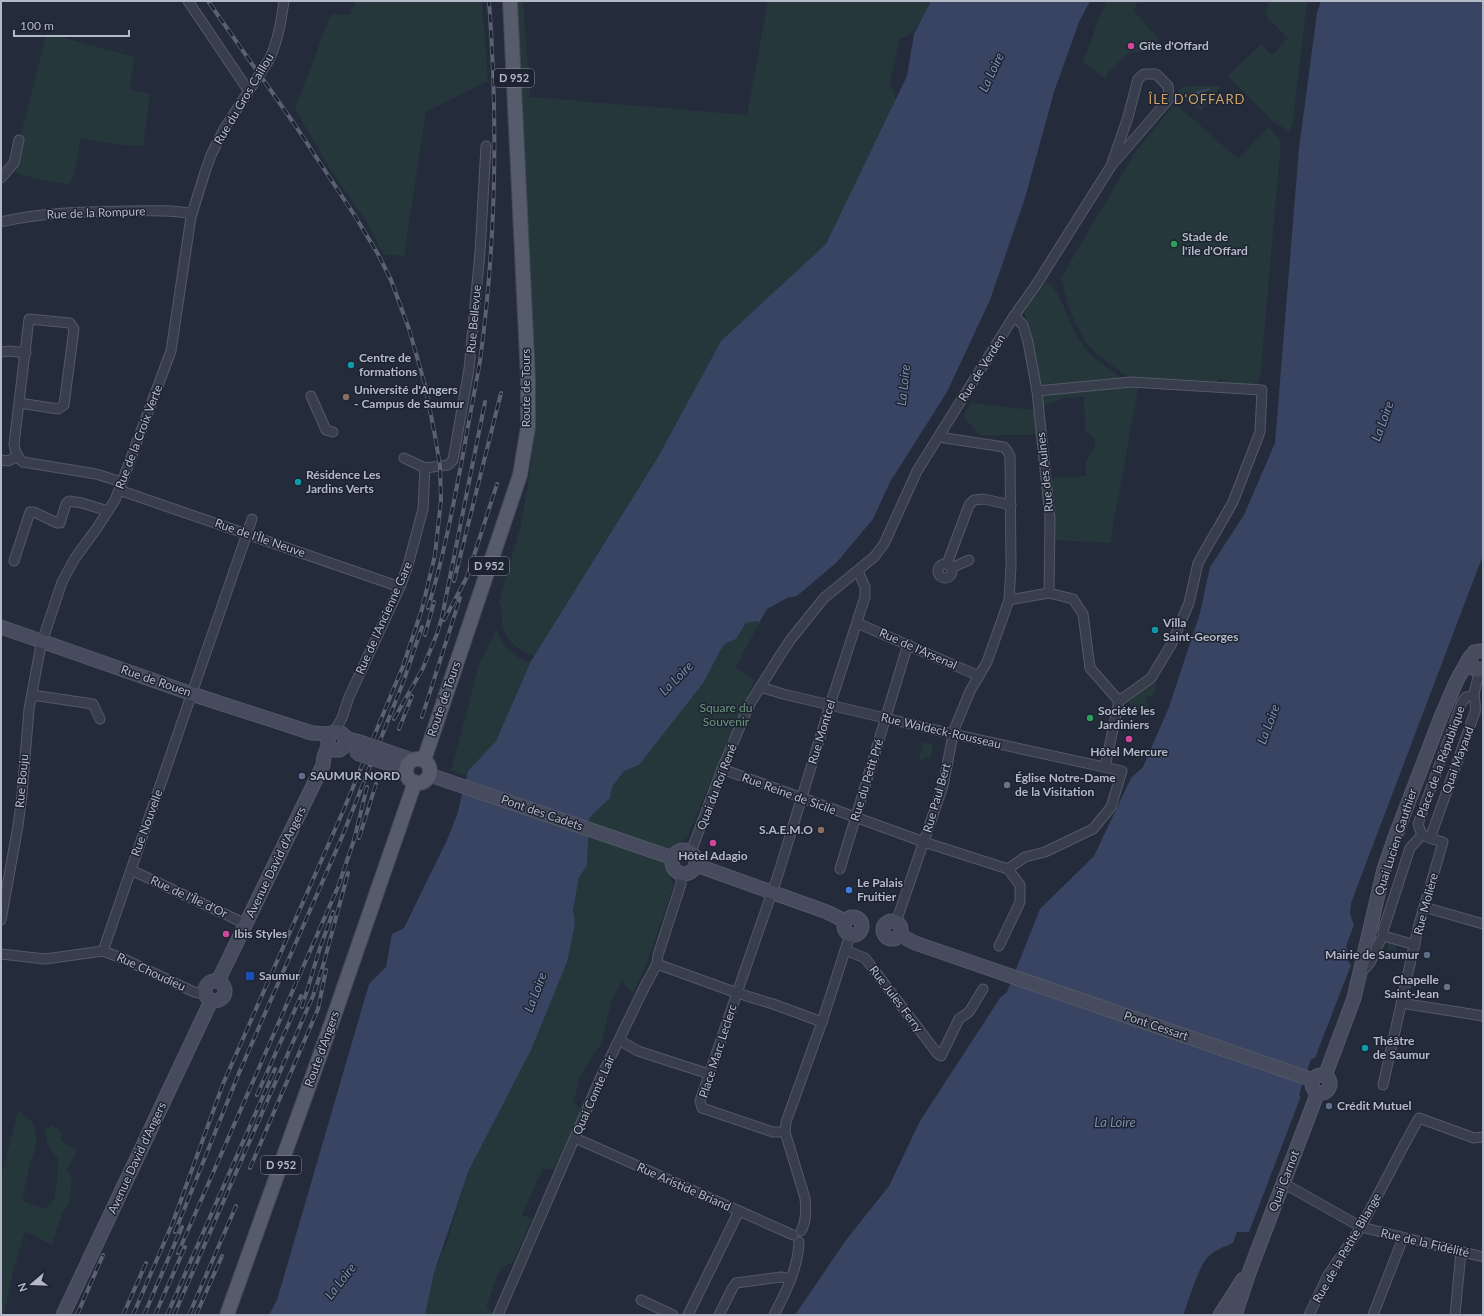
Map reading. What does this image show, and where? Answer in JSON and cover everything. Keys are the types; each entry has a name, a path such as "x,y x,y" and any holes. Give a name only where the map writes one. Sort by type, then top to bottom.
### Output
{"main road":[{"name":"Route de Tours","path":"411,779 407,765 418,760 520,475 528,427 528,379 510,1"},
{"name":"Rue de Rouen","path":"1,627 42,640 192,694 390,759"},
{"path":"1478,650 1471,665 1479,669"},
{"name":"Quai Lucien Gauthier","path":"1315,1081 1354,998 1384,869 1391,847 1439,722 1457,680 1478,650"},
{"path":"1457,680 1479,669"},
{"name":"Avenue David d'Angers","path":"63,1315 208,997 219,1001 224,996 224,985 218,981 323,765 324,758 336,741"},
{"path":"390,759 418,760 430,768 436,777 422,782 411,779 390,759"},
{"name":"Pont des Cadets","path":"436,777 673,858"},
{"name":"Route d'Angers","path":"227,1315 334,1016 411,779"},
{"path":"680,850 688,850 691,852 696,858 696,865 689,873 681,873 675,869 672,862 677,852 680,850"},
{"path":"696,865 827,912 845,921"},
{"path":"851,917 858,918 862,924 862,927 859,933 853,936 844,929 845,921 851,917"},
{"path":"862,927 884,928 885,935 890,938 896,938 898,928"},
{"name":"Pont Cessart","path":"898,928 915,943 1315,1081"},
{"name":"Quai Carnot","path":"1235,1315 1250,1270 1284,1183 1315,1081"},
{"name":"Quai Carnot","path":"1220,1315 1250,1270"}],"street":[{"path":"188,1 248,90"},
{"name":"Rue du Gros Caillou","path":"191,216 211,155 224,129 248,90 269,60 280,28 284,1"},
{"path":"1144,74 1156,74 1168,86 1169,98 1110,166 1128,117 1138,79 1144,74"},
{"path":"1,178 14,163 19,140"},
{"name":"Rue Bellevue","path":"425,468 448,465 453,460 469,369 480,252 486,146"},
{"name":"Rue de Verden","path":"858,571 874,557 884,544 917,472 1110,166"},
{"name":"Rue de la Rompure","path":"1,222 22,217 77,212 156,211 191,216"},
{"name":"Rue de la Croix Verte","path":"42,640 57,594 65,575 108,511 121,486 171,351 191,216"},
{"name":"Rue des Aulnes","path":"1014,316 1023,325 1028,342 1037,391 1050,518 1049,592"},
{"path":"1,460 8,461 18,456 14,444 29,320 70,323 74,329 64,405 58,409 19,403"},
{"path":"1,352 10,351 26,353"},
{"path":"1037,391 1131,382 1262,390 1260,432 1233,502 1198,563 1189,603 1171,645 1151,678 1119,701 1105,768"},
{"path":"311,396 326,430 333,432"},
{"name":"Rue Paul Bert","path":"898,928 943,786 953,734 970,691 988,662 1009,600 1011,567 1010,456 1004,447 945,438 941,435"},
{"name":"Rue de l'Île Neuve","path":"18,456 24,462 96,474 121,486 247,533 400,586"},
{"path":"404,458 425,468"},
{"name":"Rue de l'Ancienne Gare","path":"336,741 349,697 400,586 408,565 423,509 425,468"},
{"path":"969,560 949,566 969,505 974,500 984,499 1010,504"},
{"path":"14,561 30,512 34,512 60,523 66,504 69,502 82,503 108,511"},
{"name":"Rue Nouvelle","path":"103,952 252,519"},
{"name":"Rue Montcel","path":"737,993 772,893 865,597 865,587 858,571"},
{"name":"Quai du Roi René","path":"691,852 722,769 744,717 760,687 791,639 824,598 858,571"},
{"path":"1009,600 1049,592 1073,599 1082,614 1090,668 1119,701"},
{"name":"Rue de l'Arsenal","path":"857,622 979,676"},
{"name":"Rue Bouju","path":"1,920 18,826 29,709 42,640"},
{"name":"Rue du Petit Pré","path":"840,869 908,644"},
{"name":"Quai Mayaud","path":"1432,839 1434,827 1476,712 1474,695 1478,682 1479,669"},
{"name":"Rue Waldeck-Rousseau","path":"760,687 783,694 953,734 1122,771 1111,807 1093,829 1045,852 1024,857 1008,869"},
{"path":"32,695 94,704 100,719"},
{"name":"Place de la République","path":"1432,839 1422,835 1418,824 1462,702 1466,697 1474,695"},
{"name":"Rue Reine de Sicile","path":"722,769 855,818 1008,869"},
{"name":"Place de la République","path":"1360,972 1367,968 1371,962 1379,942 1384,936 1383,931 1410,848 1422,835"},
{"name":"Rue Molière","path":"1383,1085 1424,907 1443,842 1432,839"},
{"path":"999,946 1020,902 1020,885 1008,869"},
{"name":"Rue de l'Île d'Or","path":"131,870 246,924"},
{"name":"Quai Comte Lair","path":"498,1315 600,1079 644,986 657,964 658,955 681,884 681,873"},
{"path":"1424,907 1483,924"},
{"path":"774,1315 791,1279 798,1257 796,1239 803,1240 804,1237 801,1231 804,1224 805,1198 785,1132 786,1122 822,1022 850,935"},
{"path":"1384,936 1415,945"},
{"name":"Rue Jules Ferry","path":"845,950 865,958 937,1053 941,1056 959,1019 969,1012 984,989"},
{"name":"Rue Choudieu","path":"1,954 45,959 103,952 124,959 194,992 208,997"},
{"path":"657,964 737,993"},
{"name":"Place Marc Leclerc","path":"785,1132 773,1132 702,1108 700,1101 709,1074 737,993 774,1004 822,1022"},
{"path":"1401,1003 1483,1016"},
{"path":"619,1040 638,1051 709,1074"},
{"name":"Rue de la Petite Bilange","path":"1309,1315 1328,1276 1361,1227 1419,1118 1479,1138"},
{"name":"Rue Aristide Briand","path":"575,1138 739,1211 796,1239"},
{"name":"Rue de la Fidélité","path":"1284,1183 1361,1227 1483,1257"},
{"path":"688,1315 739,1211"},
{"path":"1373,1315 1403,1238"},
{"path":"1455,1315 1462,1252"},
{"path":"720,1315 736,1283 781,1278 791,1279"},
{"path":"641,1300 673,1315"}],"green space":[{"path":"356,1 482,1 488,81 426,112 404,256 383,254 366,221 329,167 295,109 331,14 350,15"},
{"path":"516,1 523,1 530,97 747,115 768,1 931,1 916,28 911,33 900,39 890,82 896,100 826,244 721,341 658,457 534,656 519,649 507,637 503,627 499,602 521,525 536,423"},
{"path":"1106,1 1138,1 1134,11 1157,37 1158,50 1145,48 1145,52 1128,53 1109,72 1105,79 1083,61"},
{"path":"1269,1 1307,1 1293,122 1290,132 1272,121 1228,76 1261,44 1272,55 1288,38 1267,18 1265,13"},
{"path":"47,33 134,57 130,89 150,94 143,146 118,145 81,138 73,178 69,185 21,175 12,170 16,164 21,133"},
{"path":"1188,86 1222,86 1201,111 1178,95 1178,90"},
{"name":"Stade de l'île d'Offard","path":"1175,103 1238,159 1269,127 1281,141 1260,380 1255,386 1226,385 1221,379 1213,384 1139,379 1124,374 1099,356 1086,343 1068,305 1061,278 1134,154"},
{"path":"1046,282 1057,293 1080,342 1096,359 1123,379 1048,387 1042,385 1039,378 1030,326 1024,312"},
{"path":"1139,384 1110,543 1055,540 1055,518 1050,478 1086,476 1086,462 1095,446 1094,437 1085,432 1084,397 1063,398 1043,407 1041,394"},
{"path":"971,403 1034,410 1038,435 979,435 963,416"},
{"name":"Square du Souvenir","path":"757,621 759,623 736,667 754,681 687,838 671,848 665,866 674,885 645,968 633,993 624,984 623,980 612,999 601,1045 592,1056 577,1082 579,1083 573,1104 581,1108 554,1170 543,1168 522,1215 532,1219 513,1262 500,1269 486,1307 494,1315 425,1315 434,1273 447,1242 469,1170 531,1050 575,923 573,910 579,877 587,866 589,818 610,798 612,787 624,771 639,765 704,682 720,651 726,643 736,639 746,623"},
{"path":"496,630 503,642 513,654 530,663 496,741 468,771 467,776 451,770 479,665"},
{"path":"1151,681 1157,688 1152,696 1149,696 1146,701 1148,705 1145,711 1138,709 1136,706 1132,707 1129,700"},
{"path":"923,742 933,744 931,758 925,757 924,761 919,760"},
{"path":"1389,941 1393,942 1397,947 1396,951 1387,949"},
{"path":"18,1111 33,1123 36,1135 35,1150 31,1159 22,1201 46,1209 54,1199 57,1184 58,1159 47,1143 45,1130 53,1125 62,1134 61,1141 77,1150 66,1171 72,1178 69,1203 62,1214 52,1245 25,1231 13,1272 4,1315 1,1315 1,1177"}],"water":[{"name":"La Loire","path":"931,1 1090,1 1079,22 1054,92 1025,198 990,300 947,392 890,482 873,519 837,562 797,596 787,598 767,609 759,623 757,621 746,623 736,639 726,643 720,651 704,682 639,765 624,771 612,787 610,798 589,818 587,866 579,877 573,910 575,923 567,962 531,1050 469,1170 434,1273 425,1315 269,1315 277,1300 369,984 386,967 392,934 404,928 447,840 457,815 468,771 496,741 531,661 658,457 721,341 826,244 907,76 914,34"},
{"name":"La Loire","path":"1321,1 1483,1 1483,555 1351,903 1350,914 1354,925 1346,946 1349,955 1348,961 1351,965 1315,1058 1311,1059 1299,1095 1301,1096 1249,1232 1237,1232 1233,1243 1217,1251 1208,1257 1204,1262 1197,1276 1183,1315 795,1315 846,1240 889,1186 920,1121 1000,998 1007,992 1040,909 1094,856 1131,778 1143,767 1169,707 1200,613 1210,567 1244,515 1275,443 1299,148 1317,13"},
{"path":"1209,88 1211,89 1196,96 1191,93"}],"railway":[{"path":"133,1315 173,1222 223,1084 344,809 403,666 422,609 435,555 441,500 440,466 425,385 409,329 391,280 378,254 355,216 295,125 208,1"},
{"path":"428,608 444,549 456,489 480,361 485,317 494,181 494,91 489,1"},
{"path":"454,581 501,393"},
{"path":"394,719 423,668 437,634 442,617 485,402"},
{"path":"444,620 467,577 497,484"},
{"path":"422,717 460,598"},
{"path":"425,635 434,602"},
{"path":"175,1232 239,1073 342,837 404,680 422,627"},
{"path":"399,729 412,696"},
{"path":"359,838 376,784"},
{"path":"178,1253 338,887 354,840 367,787"},
{"path":"174,1315 313,996 323,966 348,873"},
{"path":"302,1007 319,951 333,912"},
{"path":"250,1168 318,1009 326,970"},
{"path":"257,1095 301,996"},
{"path":"167,1315 275,1069"},
{"path":"189,1315 236,1206"},
{"path":"144,1315 182,1227"},
{"path":"155,1315 185,1247"},
{"path":"77,1315 103,1255"},
{"path":"196,1315 222,1256"},
{"path":"123,1315 146,1263"}],"place":[{"name":"Gîte d'Offard","path":"1131,46"},
{"name":"Stade de l'île d'Offard","path":"1174,244"},
{"name":"Centre de formations","path":"351,365"},
{"name":"Université d'Angers - Campus de Saumur","path":"346,397"},
{"name":"Résidence Les Jardins Verts","path":"298,482"},
{"name":"Villa Saint-Georges","path":"1155,630"},
{"name":"Société les Jardiniers","path":"1090,718"},
{"name":"Hôtel Mercure","path":"1129,739"},
{"name":"SAUMUR NORD","path":"302,776"},
{"name":"Église Notre-Dame de la Visitation","path":"1007,785"},
{"name":"S.A.E.M.O","path":"821,830"},
{"name":"Hôtel Adagio","path":"713,843"},
{"name":"Le Palais Fruitier","path":"849,890"},
{"name":"Ibis Styles","path":"226,934"},
{"name":"Mairie de Saumur","path":"1427,955"},
{"name":"Saumur","path":"250,976"},
{"name":"Chapelle Saint-Jean","path":"1447,987"},
{"name":"Théâtre de Saumur","path":"1365,1048"},
{"name":"Crédit Mutuel","path":"1329,1106"}],"district":[{"name":"ÎLE D'OFFARD","path":"1197,99"}]}
